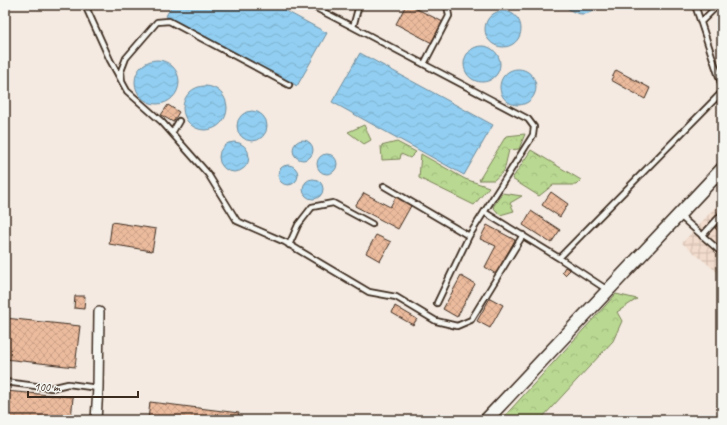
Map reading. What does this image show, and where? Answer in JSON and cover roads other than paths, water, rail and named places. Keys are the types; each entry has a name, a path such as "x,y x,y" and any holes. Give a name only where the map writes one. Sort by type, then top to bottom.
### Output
{"street":[{"path":"486,420 722,169"},
{"path":"96,420 100,312"}],"lane":[{"path":"85,5 127,92 162,122 208,174 237,221 289,244 369,292 396,297 436,321 457,326 470,320 523,235"},
{"path":"310,5 528,119 534,127 533,135 469,236 437,303"},
{"path":"353,27 359,5"},
{"path":"424,64 449,16 447,5"},
{"path":"695,5 722,86"},
{"path":"701,22 714,9"},
{"path":"123,84 121,71 126,58 157,22 169,21 289,85"},
{"path":"559,258 722,92"},
{"path":"172,133 179,121"},
{"path":"384,186 469,236"},
{"path":"289,244 298,225 312,207 333,203 372,224"},
{"path":"484,212 523,235 608,290"},
{"path":"702,236 722,214"},
{"path":"678,215 722,253"},
{"path":"5,382 51,388 68,384 98,388"}],"water":[{"path":"172,5 275,5 327,33 297,86 166,16"},
{"path":"564,5 599,5 591,12 582,14 568,9"},
{"path":"503,11 516,16 521,29 516,42 503,47 490,42 485,29 490,16"},
{"path":"482,46 495,51 500,64 495,77 482,82 469,77 464,64 469,51"},
{"path":"360,53 493,125 464,175 332,102"},
{"path":"153,60 161,60 173,66 179,78 179,86 173,98 161,104 153,104 141,98 135,86 135,78 141,66"},
{"path":"518,69 531,74 536,87 531,100 518,105 505,100 500,87 505,74"},
{"path":"201,86 209,86 221,92 227,104 227,112 221,124 209,130 201,130 189,124 183,112 183,104 189,92"},
{"path":"252,111 258,112 266,120 266,132 258,140 252,141 246,140 238,132 237,126 238,120 246,112"},
{"path":"303,140 310,143 313,150 310,157 303,160 296,157 293,150 296,143"},
{"path":"234,142 240,143 248,151 248,163 240,171 234,172 228,171 220,163 219,157 220,151 228,143"},
{"path":"327,154 334,157 337,164 334,171 327,174 320,171 317,164 320,157"},
{"path":"288,165 295,168 298,175 295,182 288,185 281,182 278,175 281,168"},
{"path":"313,179 320,182 323,189 320,196 313,199 306,196 303,189 306,182"}]}
